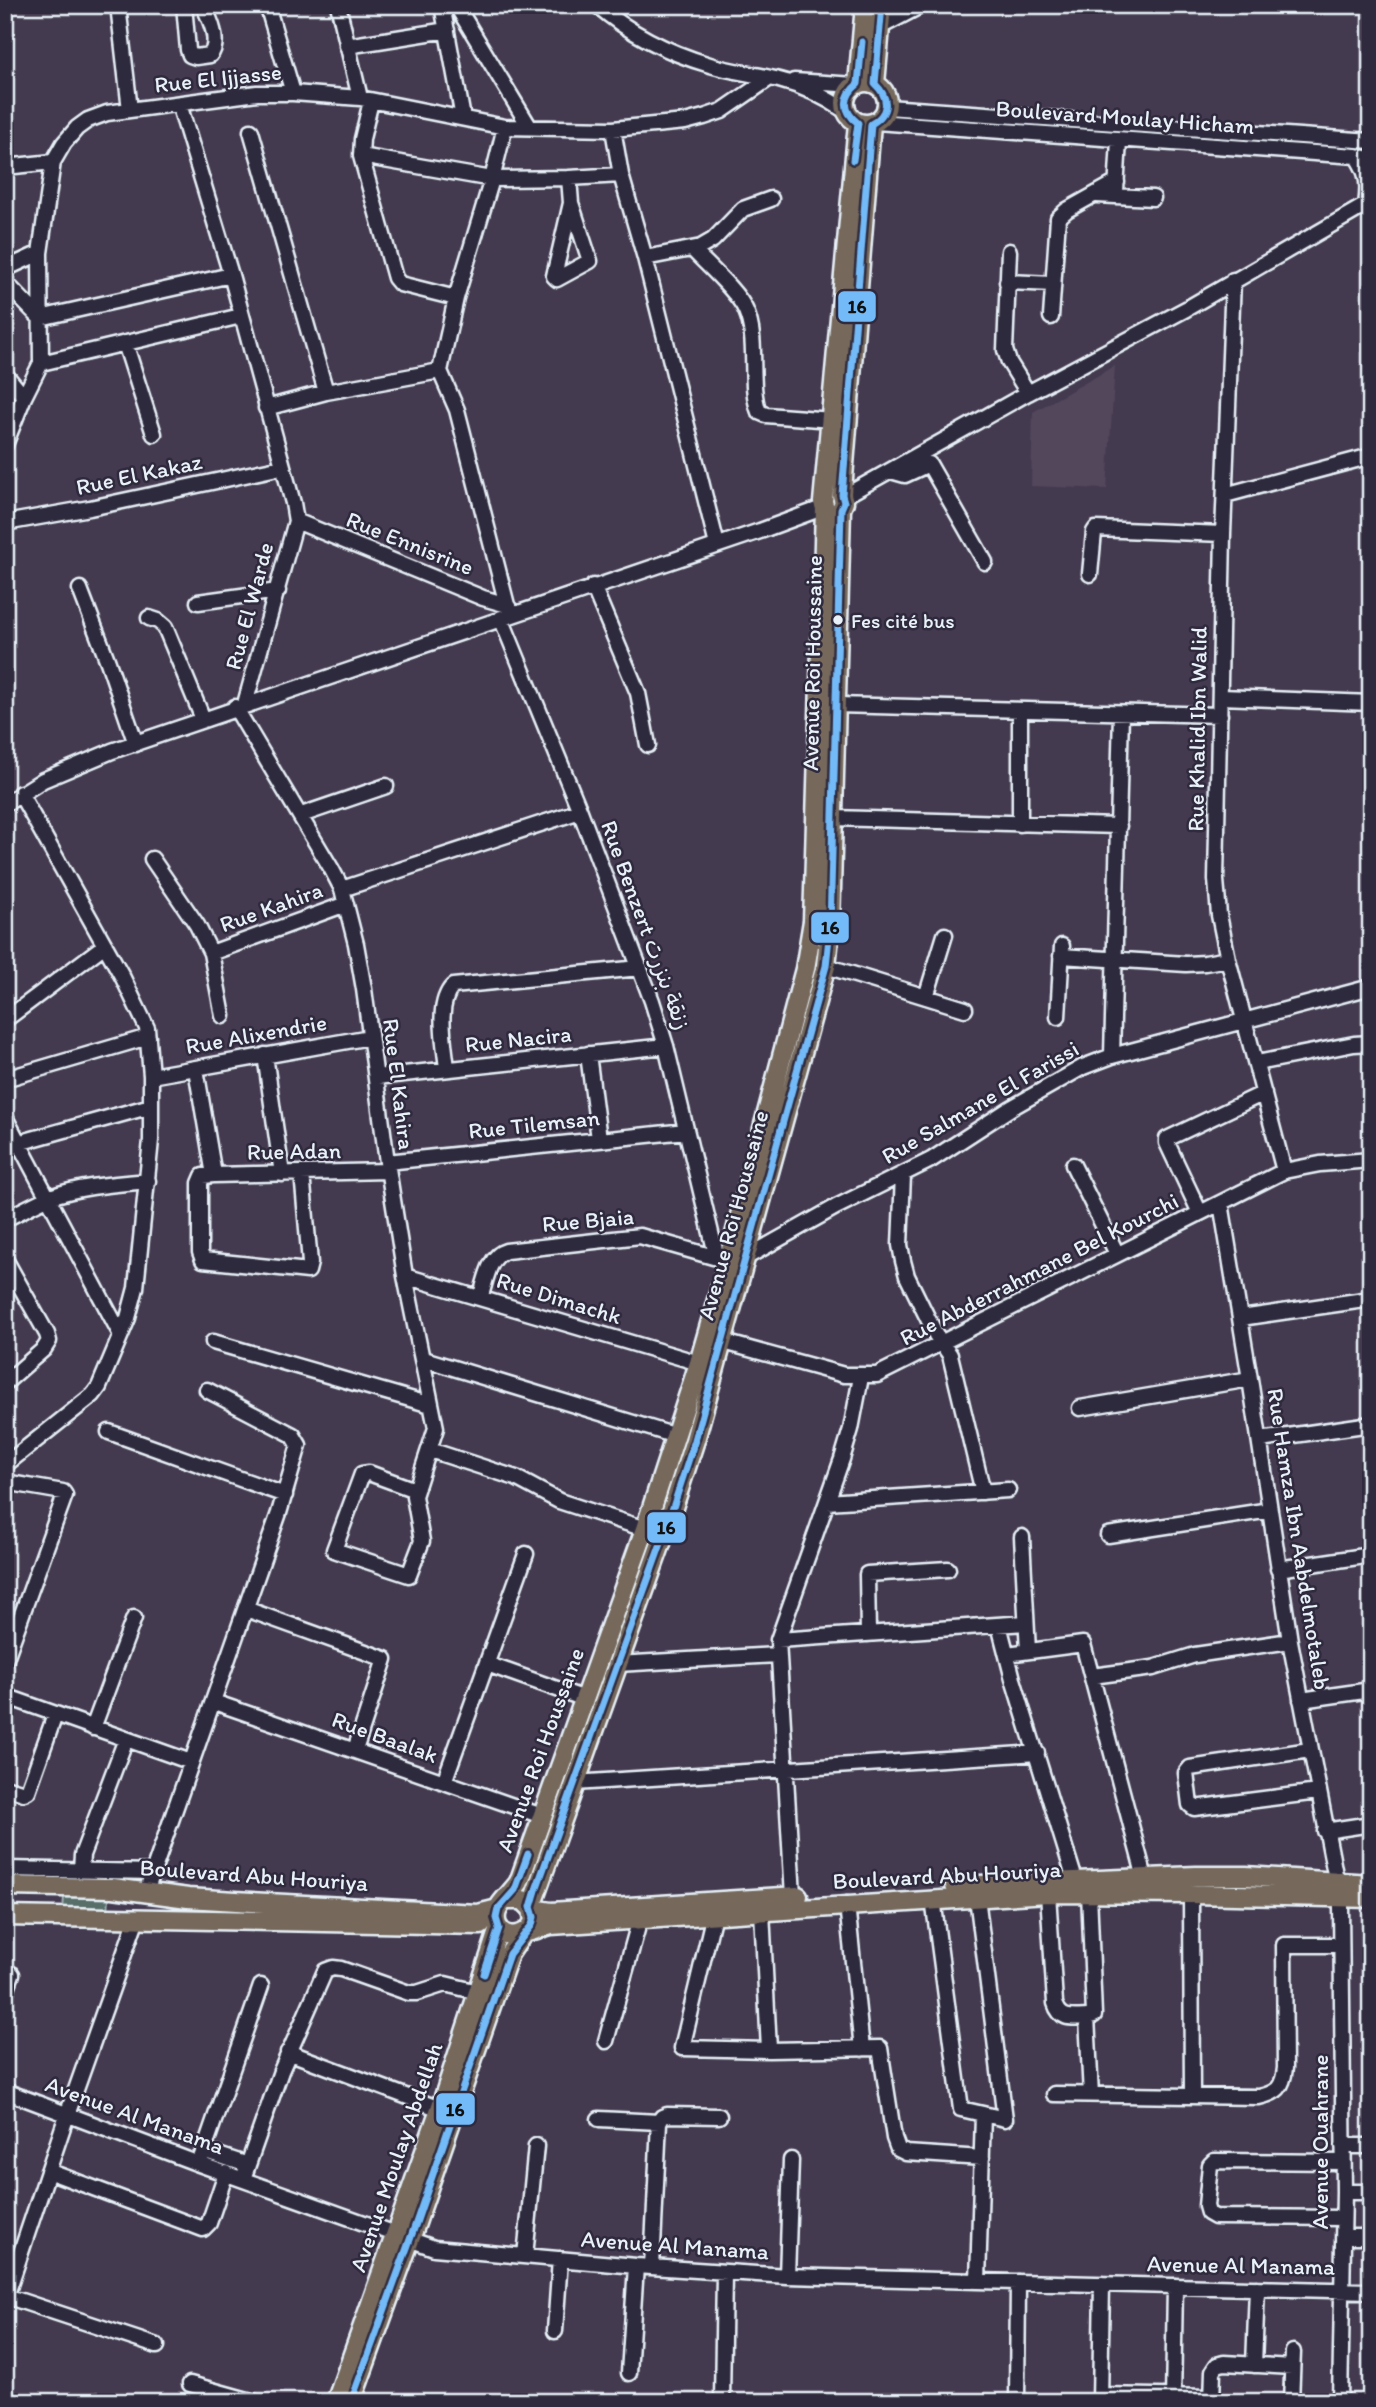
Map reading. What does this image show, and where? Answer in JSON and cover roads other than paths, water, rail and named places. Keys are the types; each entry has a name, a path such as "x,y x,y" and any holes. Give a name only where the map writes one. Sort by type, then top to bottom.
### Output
{"main road":[{"path":"863,85 865,5"},
{"path":"863,85 885,95 887,107 883,116 863,120 845,99 863,85 880,27 882,5"},
{"name":"Avenue Roi Houssaine","path":"532,1908 573,1783 667,1524 724,1342 826,966 830,928 836,705 832,420 863,120"},
{"name":"Avenue Roi Houssaine","path":"500,1916 519,1882 676,1436 699,1363 723,1259 810,945 833,502 863,120"},
{"name":"Boulevard Abu Houriya","path":"525,1933 551,1925 1048,1893 1145,1878 1246,1876 1371,1898"},
{"name":"Boulevard Abu Houriya","path":"532,1908 551,1912 793,1896 1082,1886 1191,1894 1337,1890 1371,1884"},
{"name":"Boulevard Abu Houriya","path":"5,1886 113,1888 188,1898 500,1916"},
{"path":"523,1900 532,1908 534,1921 525,1933 509,1935 500,1916 523,1900"},
{"name":"Boulevard Abu Houriya","path":"5,1916 500,1916"},
{"name":"Avenue Moulay Abdellah","path":"351,2402 500,1916"},
{"name":"Avenue Moulay Abdellah","path":"336,2402 403,2238 509,1954 525,1933"}],"street":[{"path":"118,5 130,110"},
{"path":"184,5 188,50 190,55 196,57 210,55 215,45 212,27 203,5"},
{"path":"267,5 293,93"},
{"path":"338,5 347,46 365,99 360,156 395,278 400,284 456,298"},
{"path":"442,5 463,118"},
{"path":"456,5 529,126"},
{"path":"597,5 637,34 708,65 776,79 863,85"},
{"path":"880,27 922,5"},
{"path":"347,46 447,30"},
{"path":"776,79 824,97 863,120"},
{"name":"Rue El Ijjasse","path":"5,445 41,363 40,253 53,162 69,137 88,120 107,113 257,93 293,93 365,99 505,127 613,129 685,122 704,117 722,111 776,79"},
{"path":"179,104 230,275 296,521"},
{"name":"Boulevard Moulay Hicham","path":"887,107 1371,141"},
{"name":"Boulevard Moulay Hicham","path":"863,120 1371,159"},
{"path":"266,408 326,392 440,371 456,298 505,127"},
{"path":"613,129 621,175 645,258 717,545"},
{"path":"251,131 326,392"},
{"path":"1116,189 1119,140"},
{"path":"360,156 492,179 621,175"},
{"path":"5,804 20,793 80,764 203,719 507,612 717,545 833,502 1028,393 1128,341 1369,203 1367,173 1356,156"},
{"path":"5,167 53,162"},
{"path":"569,178 570,203 554,276 557,279 590,261 570,203"},
{"path":"1051,317 1059,218 1067,210 1095,195 1116,189 1153,198"},
{"path":"645,258 693,250 713,240 743,209 771,200"},
{"path":"693,250 747,311 752,334 759,412 766,415 832,420"},
{"path":"1009,251 1005,350 1009,362 1028,393"},
{"path":"5,269 40,253"},
{"path":"5,282 40,318 230,275"},
{"name":"Rue Khalid Ibn Walid","path":"1233,281 1223,534 1216,880 1228,959 1284,1171"},
{"path":"1007,282 1053,284"},
{"path":"41,363 241,316"},
{"path":"125,343 154,434"},
{"name":"Rue Benzert زنقة بنزرت","path":"440,371 457,410 507,612 640,968 666,1046 723,1259"},
{"path":"5,374 24,397"},
{"path":"1225,495 1371,456"},
{"path":"891,471 905,475 929,464 985,562"},
{"name":"Rue El Kakaz","path":"5,523 90,508 282,467"},
{"name":"Rue Ennisrine","path":"296,521 483,598 507,612"},
{"name":"Rue El Warde","path":"240,706 278,591 296,521"},
{"path":"1090,574 1096,529 1223,534"},
{"path":"593,586 638,693 648,745"},
{"path":"80,589 136,744"},
{"path":"198,602 278,591"},
{"path":"149,618 165,626 203,719"},
{"path":"1221,696 1371,703"},
{"path":"836,705 1220,715"},
{"name":"Rue El Kahira","path":"240,706 342,889 346,904 362,978 387,1167 405,1276 424,1359 436,1429 415,1490"},
{"path":"1020,710 1020,824"},
{"path":"1112,1056 1121,713"},
{"path":"302,815 386,786"},
{"path":"5,1465 93,1395 104,1379 132,1306 136,1288 148,1181 151,1106 147,1028 105,945 20,793"},
{"path":"342,889 580,811"},
{"path":"833,818 1119,826"},
{"path":"152,859 197,925 211,953 223,1016"},
{"name":"Rue Kahira","path":"211,953 346,904"},
{"path":"926,997 945,935"},
{"path":"5,1020 105,945"},
{"path":"1058,1017 1061,951 1113,959 1186,964 1228,959"},
{"path":"826,966 965,1009"},
{"path":"447,1069 442,1004 446,993 453,986 640,968"},
{"name":"Rue Salmane El Farissi","path":"747,1256 836,1207 931,1160 1083,1068 1112,1056 1371,987"},
{"path":"5,1079 148,1037"},
{"name":"Rue Alixendrie","path":"151,1076 370,1037"},
{"path":"1256,1063 1335,1047 1371,1043"},
{"name":"Rue Nacira","path":"376,1077 666,1046"},
{"path":"588,1054 599,1139"},
{"path":"265,1055 282,1174"},
{"path":"196,1069 208,1176 200,1252 203,1260 305,1272 310,1263 302,1173"},
{"path":"1200,1213 1167,1139 1264,1093"},
{"path":"18,1143 151,1106"},
{"path":"6,1119 121,1335"},
{"name":"Rue Tilemsan","path":"387,1167 599,1139 687,1131"},
{"name":"Rue Abderrahmane Bel Kourchi","path":"724,1342 829,1372 860,1377 877,1375 1284,1171 1320,1164 1371,1160"},
{"path":"1073,1165 1117,1254"},
{"name":"Rue Adan","path":"208,1176 387,1167"},
{"path":"903,1175 900,1245 903,1261 907,1276 950,1355 984,1492"},
{"path":"5,1219 48,1198 85,1188 148,1181"},
{"name":"Rue Hamza Ibn Aabdelmotaleb","path":"1221,1203 1251,1379 1290,1641 1337,1890"},
{"name":"Rue Bjaia","path":"480,1298 493,1259 497,1253 506,1251 640,1236 723,1259"},
{"path":"5,1259 11,1286 47,1334 49,1341 44,1349 5,1383"},
{"name":"Rue Dimachk","path":"405,1276 699,1363"},
{"path":"1241,1318 1371,1299"},
{"path":"213,1342 431,1405"},
{"path":"424,1359 676,1436"},
{"path":"793,1896 778,1648 851,1429 860,1377"},
{"path":"1080,1408 1251,1379"},
{"path":"146,1892 246,1609 299,1444 297,1438 207,1390"},
{"path":"1260,1440 1371,1424"},
{"path":"109,1432 285,1494"},
{"path":"430,1450 516,1478 559,1501 645,1529"},
{"path":"362,1474 415,1490 422,1541 409,1575 334,1550 362,1474"},
{"path":"5,1482 63,1492 65,1495 5,1661"},
{"path":"827,1502 1008,1490"},
{"path":"1108,1535 1270,1510"},
{"path":"1022,1537 1028,1651"},
{"path":"444,1782 526,1554"},
{"path":"1278,1569 1371,1555"},
{"path":"868,1634 867,1574 947,1569"},
{"path":"246,1609 385,1659 355,1750"},
{"path":"93,1728 134,1618"},
{"path":"617,1664 778,1648 868,1634 1026,1623"},
{"path":"999,1625 1037,1753 1082,1886 1094,2015 1070,2018 1062,2017 1057,2012 1048,1893"},
{"path":"1092,1676 1153,1668 1195,1656 1290,1641"},
{"path":"1007,1654 1083,1644 1145,1878"},
{"path":"487,1664 585,1699"},
{"path":"1301,1700 1371,1690"},
{"path":"5,1696 191,1762"},
{"name":"Rue Baalak","path":"214,1702 542,1816"},
{"path":"5,1787 24,1793 28,1791 55,1714"},
{"path":"81,1870 82,1855 127,1740"},
{"path":"1310,1750 1190,1768 1186,1773 1191,1805 1194,1808 1318,1792"},
{"path":"573,1783 1037,1753"},
{"path":"1325,1831 1371,1824"},
{"path":"5,1869 153,1872"},
{"name":"Avenue Ouahrane","path":"1337,1890 1344,2192 1340,2402"},
{"path":"1191,1894 1192,2096"},
{"path":"933,1899 961,2109 1005,2119 977,1897"},
{"path":"847,1905 862,2049"},
{"path":"762,1911 769,2050"},
{"path":"714,1914 682,2048 878,2048 882,2051 894,2138 898,2149 906,2153 982,2158"},
{"path":"137,1918 6,2298 157,2346"},
{"path":"606,2041 640,1919"},
{"path":"1054,2094 1259,2097 1273,2094 1281,2087 1285,2068 1284,1945 1340,1945"},
{"path":"261,1986 201,2157 246,2172 288,2052 325,1971 333,1968 409,1993 445,1984 478,1992"},
{"path":"5,1994 12,1974"},
{"path":"1087,2017 1091,2095"},
{"path":"288,2052 440,2109"},
{"name":"Avenue Al Manama","path":"5,2091 67,2115 201,2157 226,2173 246,2172 403,2238 434,2248 787,2276 1371,2291"},
{"path":"978,2281 983,2114"},
{"path":"652,2267 659,2122 667,2115 719,2116"},
{"path":"599,2119 659,2122"},
{"path":"526,2256 536,2146"},
{"path":"1343,2146 1371,2146"},
{"path":"787,2276 791,2160"},
{"path":"1343,2162 1214,2161 1210,2165 1206,2206 1208,2213 1215,2217 1343,2218"},
{"path":"48,2171 203,2229 209,2223 226,2173"},
{"path":"1344,2192 1371,2192"},
{"path":"1343,2237 1371,2237"},
{"path":"555,2331 560,2259"},
{"path":"629,2373 636,2266"},
{"path":"722,2402 724,2273"},
{"path":"1017,2402 1018,2282"},
{"path":"1102,2284 1100,2398 1211,2399 1213,2371 1217,2365 1293,2368"},
{"path":"1173,2399 1175,2286"},
{"path":"1254,2365 1256,2288"},
{"path":"1291,2402 1293,2352"},
{"path":"190,2384 255,2402"}],"place":[{"name":"Fes cité bus","path":"838,620"}]}
